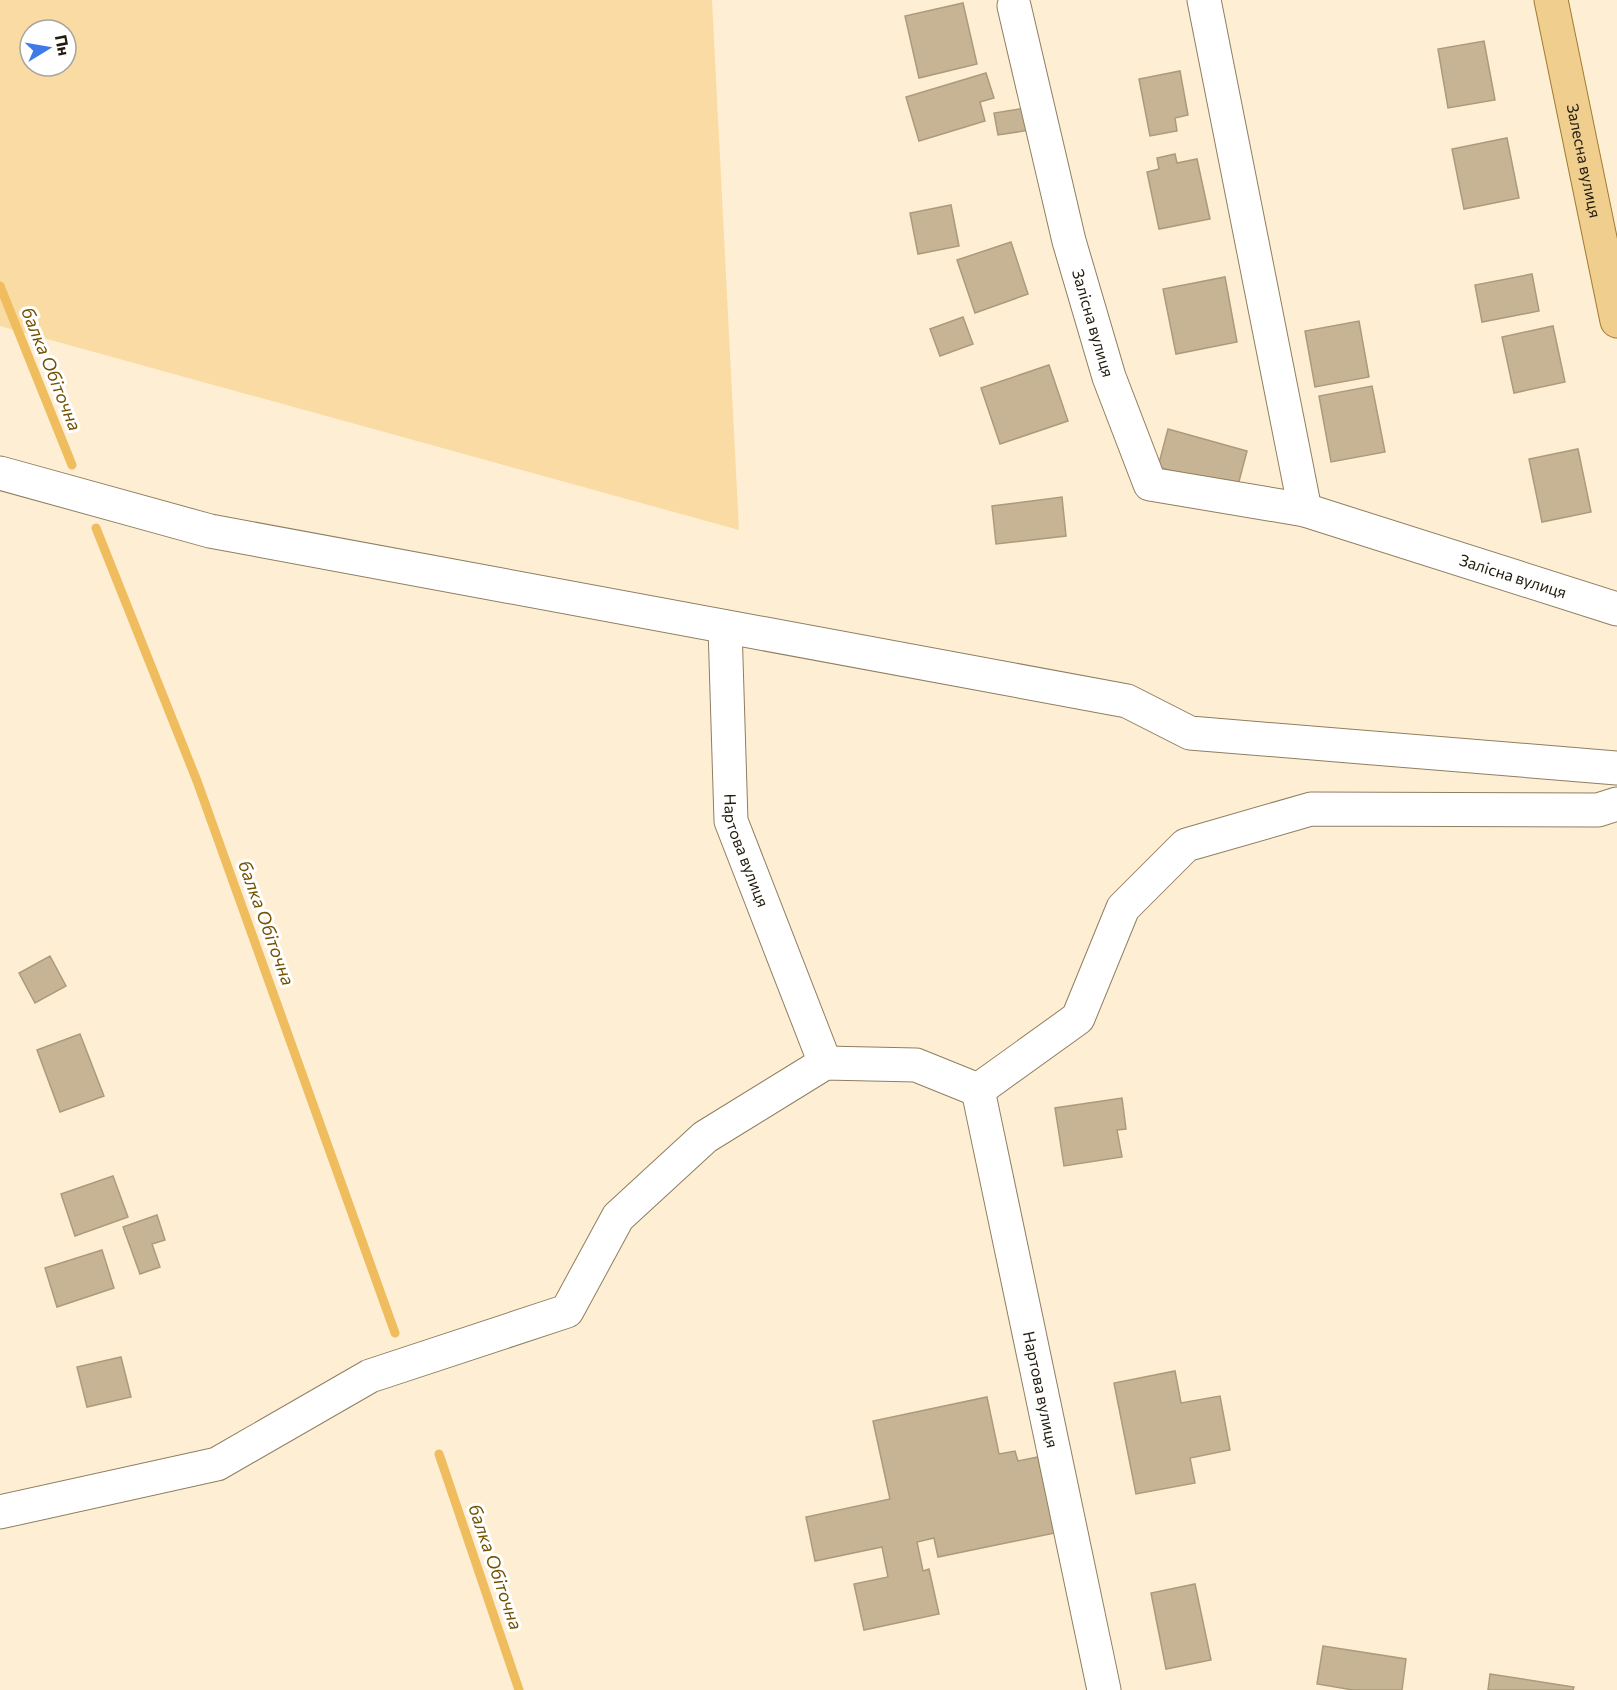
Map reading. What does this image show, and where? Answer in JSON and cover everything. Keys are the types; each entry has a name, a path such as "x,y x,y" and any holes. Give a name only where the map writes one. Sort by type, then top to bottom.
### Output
{"main road":[{"name":"Залесна вулиця","path":"1551,0 1617,321"}],"street":[{"path":"1204,0 1305,510"},
{"name":"Залісна вулиця","path":"1014,6 1069,240 1109,377 1150,484 1305,510 1617,609"},
{"path":"0,474 210,531 1127,701 1190,733 1617,768"},
{"name":"Нартова вулиця","path":"725,627 731,821 825,1063"},
{"path":"0,1512 217,1464 370,1376 567,1311 618,1217 705,1137 825,1063 916,1065 978,1090 1078,1018 1123,908 1186,845 1311,809 1598,810 1617,804"},
{"name":"Нартова вулиця","path":"978,1090 1104,1690"}],"shaded area":[{"path":"0,0 712,0 739,530 0,326"}],"building":[{"path":"963,3 977,64 919,78 905,16"},
{"path":"1484,41 1495,100 1448,108 1438,49"},
{"path":"1180,71 1188,115 1175,118 1177,131 1150,136 1139,79"},
{"path":"986,73 994,98 980,102 985,121 919,141 906,97"},
{"path":"1026,108 1030,130 998,135 994,113"},
{"path":"1507,138 1519,198 1464,209 1452,149"},
{"path":"1175,154 1177,163 1197,159 1210,219 1159,229 1147,172 1159,169 1157,158"},
{"path":"951,205 959,246 918,254 910,213"},
{"path":"1011,242 1028,294 975,313 957,260"},
{"path":"1532,274 1539,311 1482,322 1475,285"},
{"path":"1225,277 1237,342 1176,354 1163,289"},
{"path":"963,317 973,344 940,356 930,329"},
{"path":"1359,321 1369,377 1315,387 1305,331"},
{"path":"1553,326 1565,382 1514,393 1502,337"},
{"path":"1049,365 1068,421 1000,444 981,388"},
{"path":"1372,386 1385,452 1331,462 1319,396"},
{"path":"1168,429 1247,451 1237,489 1158,467"},
{"path":"1578,449 1591,512 1542,522 1529,459"},
{"path":"1062,497 1066,536 996,544 992,506"},
{"path":"50,956 66,986 35,1003 19,973"},
{"path":"80,1034 104,1096 60,1112 37,1050"},
{"path":"1122,1098 1126,1129 1117,1130 1122,1157 1064,1166 1055,1108"},
{"path":"113,1176 128,1217 75,1236 61,1194"},
{"path":"157,1215 165,1240 152,1244 160,1267 140,1274 123,1227"},
{"path":"102,1250 114,1288 57,1307 45,1268"},
{"path":"121,1357 131,1397 87,1407 77,1367"},
{"path":"1175,1371 1181,1403 1220,1396 1230,1450 1190,1458 1195,1483 1136,1494 1114,1383"},
{"path":"987,1397 999,1454 1015,1451 1018,1461 1038,1457 1055,1533 938,1557 934,1538 917,1542 923,1571 929,1569 939,1614 864,1630 854,1584 888,1577 882,1547 815,1561 806,1517 890,1499 873,1421"},
{"path":"1195,1584 1211,1660 1166,1669 1151,1593"},
{"path":"1323,1646 1406,1659 1402,1690 1353,1690 1317,1684"},
{"path":"1490,1674 1574,1687 1573,1690 1488,1690"}],"waterway":[{"name":"балка Обіточна","path":"0,286 72,465"},
{"name":"балка Обіточна","path":"96,528 197,781 395,1333"},
{"name":"балка Обіточна","path":"439,1454 519,1690"}]}
